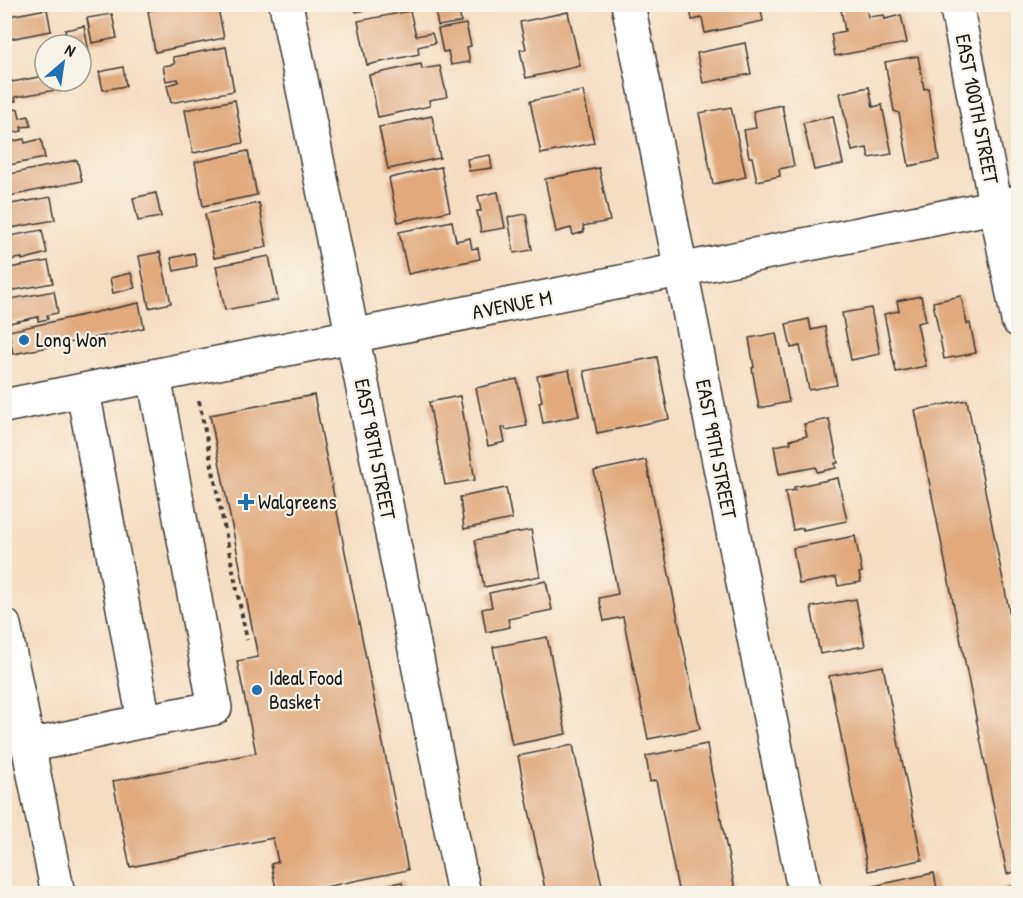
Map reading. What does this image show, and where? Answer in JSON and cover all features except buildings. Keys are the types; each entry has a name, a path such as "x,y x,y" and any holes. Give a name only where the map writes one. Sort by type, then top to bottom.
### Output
{"street":[{"name":"EAST 98TH STREET","path":"286,4 464,894"},
{"name":"EAST 99TH STREET","path":"628,4 805,894"},
{"name":"EAST 100TH STREET","path":"956,4 1007,204 1018,320"},
{"name":"AVENUE M","path":"4,406 1007,204"},
{"path":"29,746 215,708 154,376"},
{"path":"83,391 144,721"},
{"path":"4,625 58,894"}],"path":[{"path":"199,401 247,640"}],"place":[{"name":"Long Won","path":"24,340"},
{"name":"Walgreens","path":"246,502"},
{"name":"Ideal Food Basket","path":"257,690"}]}
